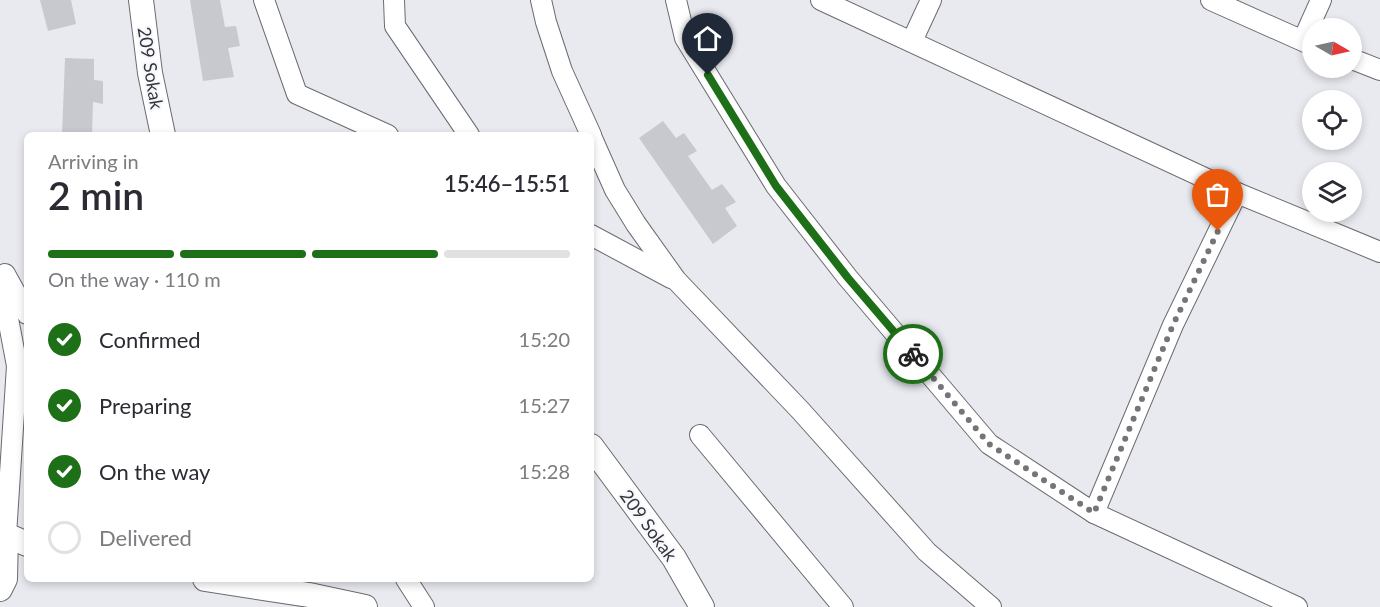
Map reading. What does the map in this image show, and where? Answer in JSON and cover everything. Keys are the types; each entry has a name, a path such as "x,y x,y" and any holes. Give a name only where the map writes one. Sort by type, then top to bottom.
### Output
{"street":[{"name":"209 Sokak","path":"141,0 150,73 162,132"},
{"path":"264,0 297,94 380,132"},
{"path":"394,0 395,26 467,132"},
{"path":"541,0 562,71 590,132"},
{"path":"676,0 685,38 776,186 848,278 989,444 1094,513 1297,607"},
{"path":"822,0 1237,193 1380,252"},
{"path":"912,42 931,0"},
{"path":"1212,0 1302,39"},
{"path":"1315,18 1321,0"},
{"path":"1362,64 1380,70"},
{"path":"594,142 615,190 676,280 800,410 927,552 991,607"},
{"path":"1094,513 1173,325 1237,193"},
{"path":"594,237 676,280"},
{"path":"0,265 24,309"},
{"path":"0,276 17,366 11,536 5,579 0,589"},
{"path":"700,435 843,607"},
{"name":"209 Sokak","path":"594,450 674,558 702,607"},
{"path":"224,582 309,595 365,607"},
{"path":"408,582 424,607"}],"building":[{"path":"40,0 71,0 76,24 48,31"},
{"path":"190,0 220,0 225,27 236,26 240,46 228,48 234,77 203,81"},
{"path":"65,58 94,59 94,80 103,81 103,104 93,102 92,132 62,132"},
{"path":"663,121 676,138 684,133 697,151 688,156 712,190 722,184 736,202 725,208 737,226 713,244 639,138"}],"way so far":[{"path":"913,354 989,444 1094,513 1173,325 1218,231"}],"route":[{"path":"708,75 776,186 848,278 913,354"}]}
